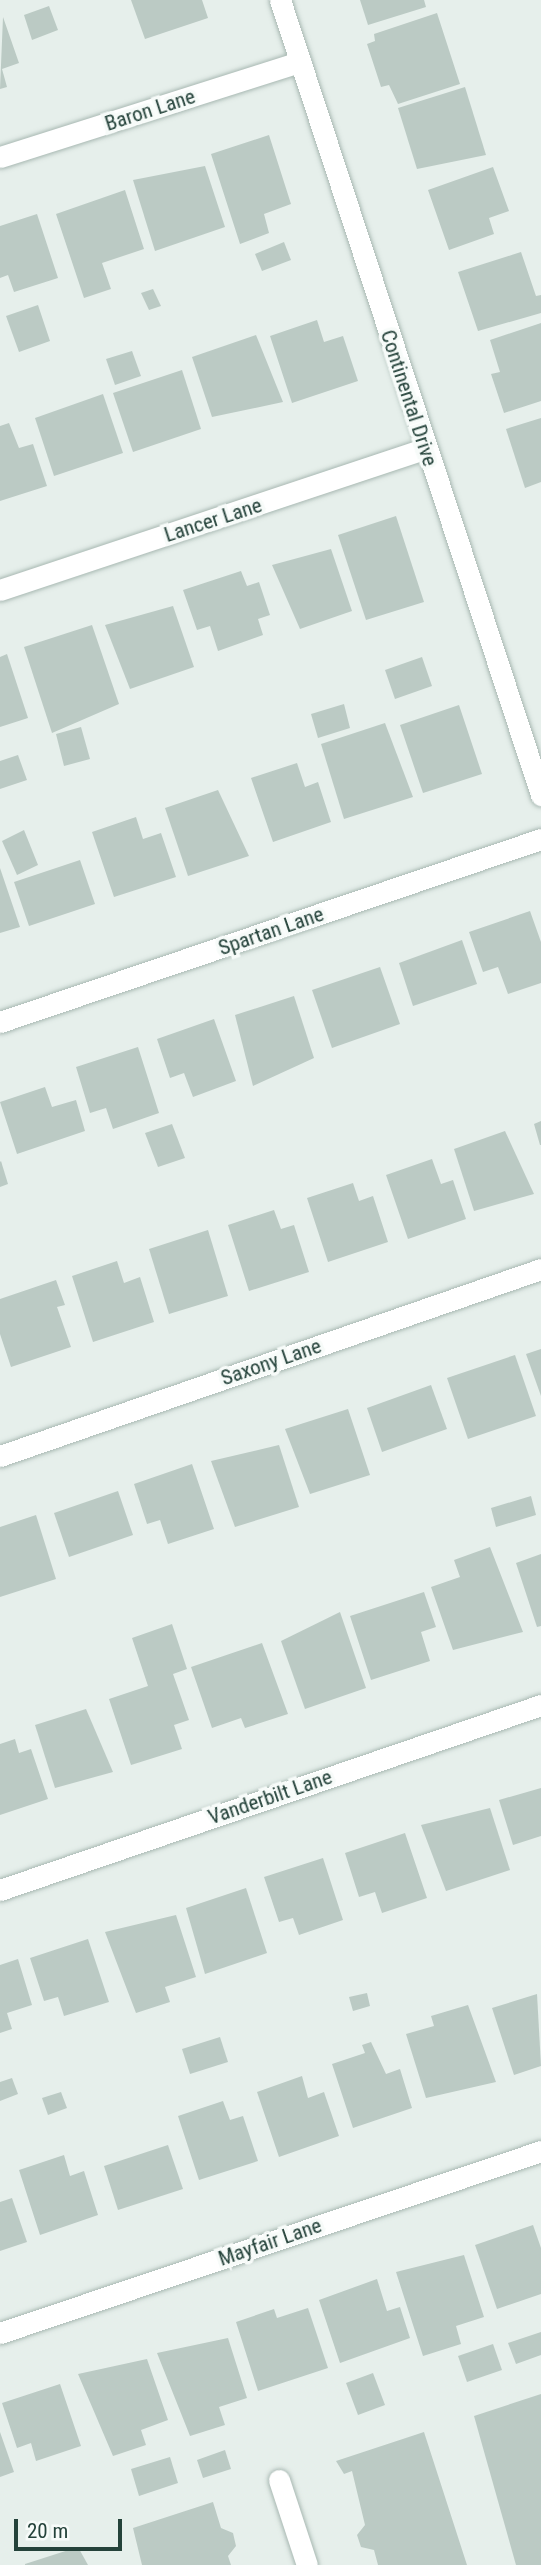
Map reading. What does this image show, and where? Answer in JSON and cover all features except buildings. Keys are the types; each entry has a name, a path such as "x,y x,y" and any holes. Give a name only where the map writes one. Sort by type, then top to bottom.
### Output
{"street":[{"name":"Continental Drive","path":"279,0 541,795"},
{"name":"Baron Lane","path":"0,157 300,62"},
{"name":"Lancer Lane","path":"0,590 425,449"},
{"name":"Spartan Lane","path":"0,1022 541,839"},
{"name":"Saxony Lane","path":"0,1456 541,1269"},
{"name":"Vanderbilt Lane","path":"0,1890 541,1705"},
{"name":"Mayfair Lane","path":"0,2333 541,2151"},
{"path":"279,2480 307,2565"}]}
